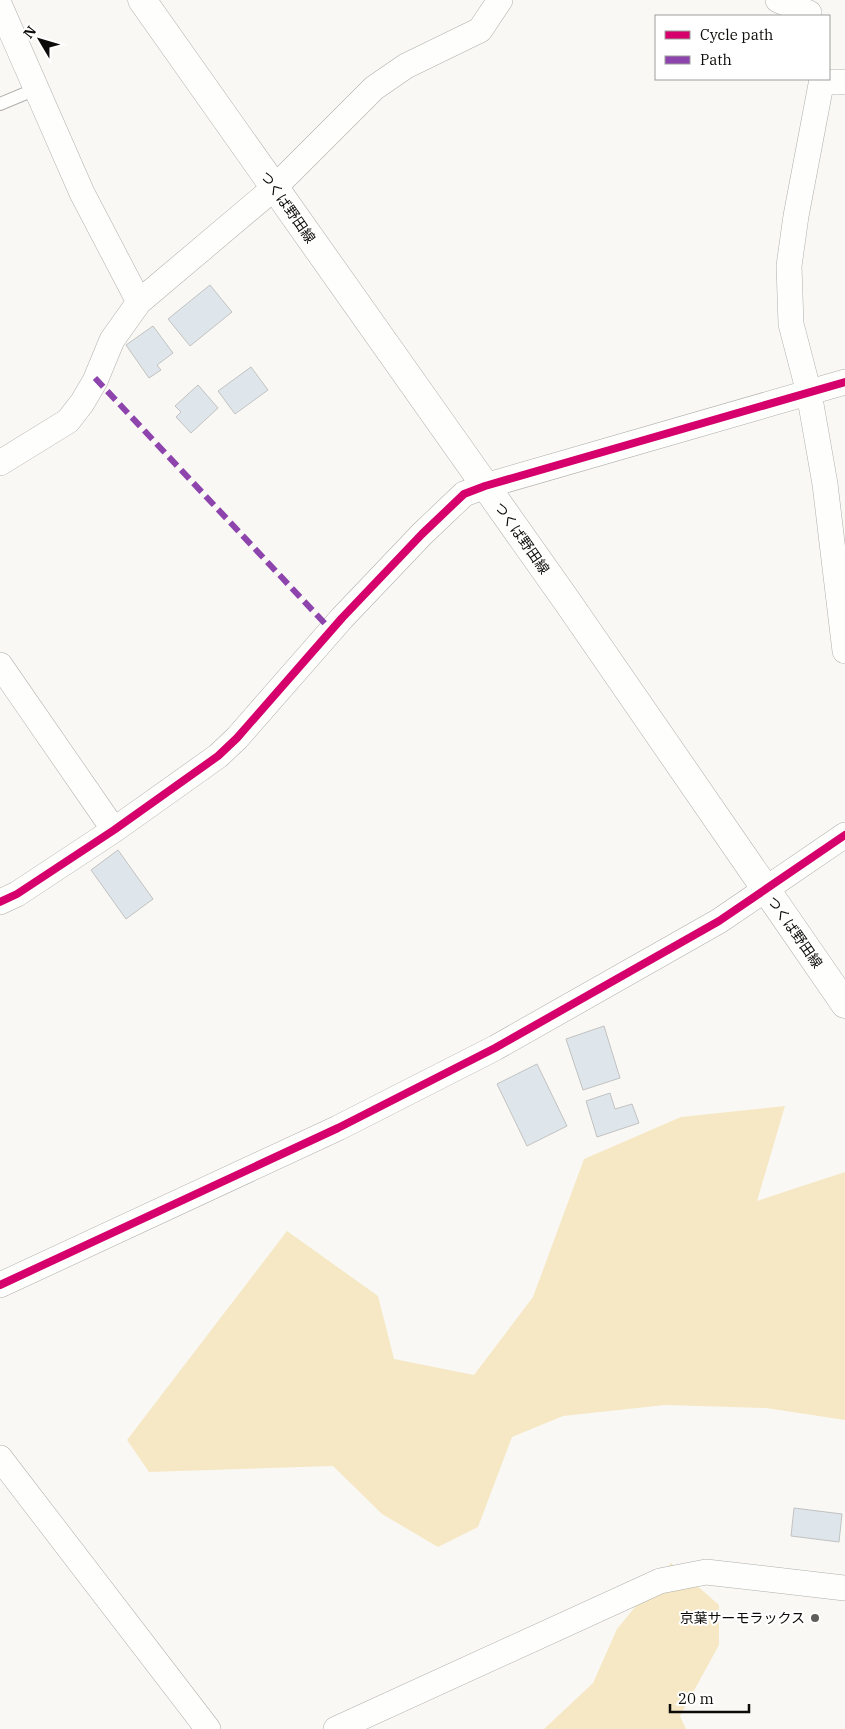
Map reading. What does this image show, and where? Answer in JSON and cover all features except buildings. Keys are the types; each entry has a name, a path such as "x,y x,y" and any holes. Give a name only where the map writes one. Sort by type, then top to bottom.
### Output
{"main road":[{"name":"つくば野田線","path":"142,0 485,486 845,1004"}],"street":[{"path":"0,463 68,421 82,403 95,381 112,340 139,302 274,188 374,88 406,66 480,30 500,0"},
{"path":"778,0 811,10"},
{"path":"0,6 82,193 139,302"},
{"path":"830,81 796,216 788,266 791,324 809,393 825,484 845,651"},
{"path":"0,902 17,894 114,830 218,756 237,738 342,618 422,534 464,494 485,486 845,382"},
{"path":"0,665 114,830"},
{"path":"0,1285 338,1128 495,1048 719,921 845,835"},
{"path":"0,1458 208,1729"},
{"path":"336,1729 660,1581 706,1572 845,1588"}],"lane":[{"path":"0,104 36,89"}],"shaded area":[{"path":"785,1106 757,1201 845,1172 845,1420 766,1408 665,1405 563,1416 512,1437 478,1527 438,1547 382,1514 333,1466 149,1472 127,1440 287,1231 378,1296 394,1359 474,1375 533,1297 584,1159 681,1117"},
{"path":"671,1563 719,1605 719,1645 680,1716 686,1729 544,1729 593,1683 617,1629"}],"marked path":[{"path":"95,378 331,630"}],"cycle path":[{"path":"0,902 17,894 114,830 218,756 237,738 342,618 422,534 464,494 485,486 845,382"},
{"path":"0,1285 338,1128 495,1048 719,921 845,835"}],"place":[{"name":"京葉サーモラックス","path":"815,1618"}]}
